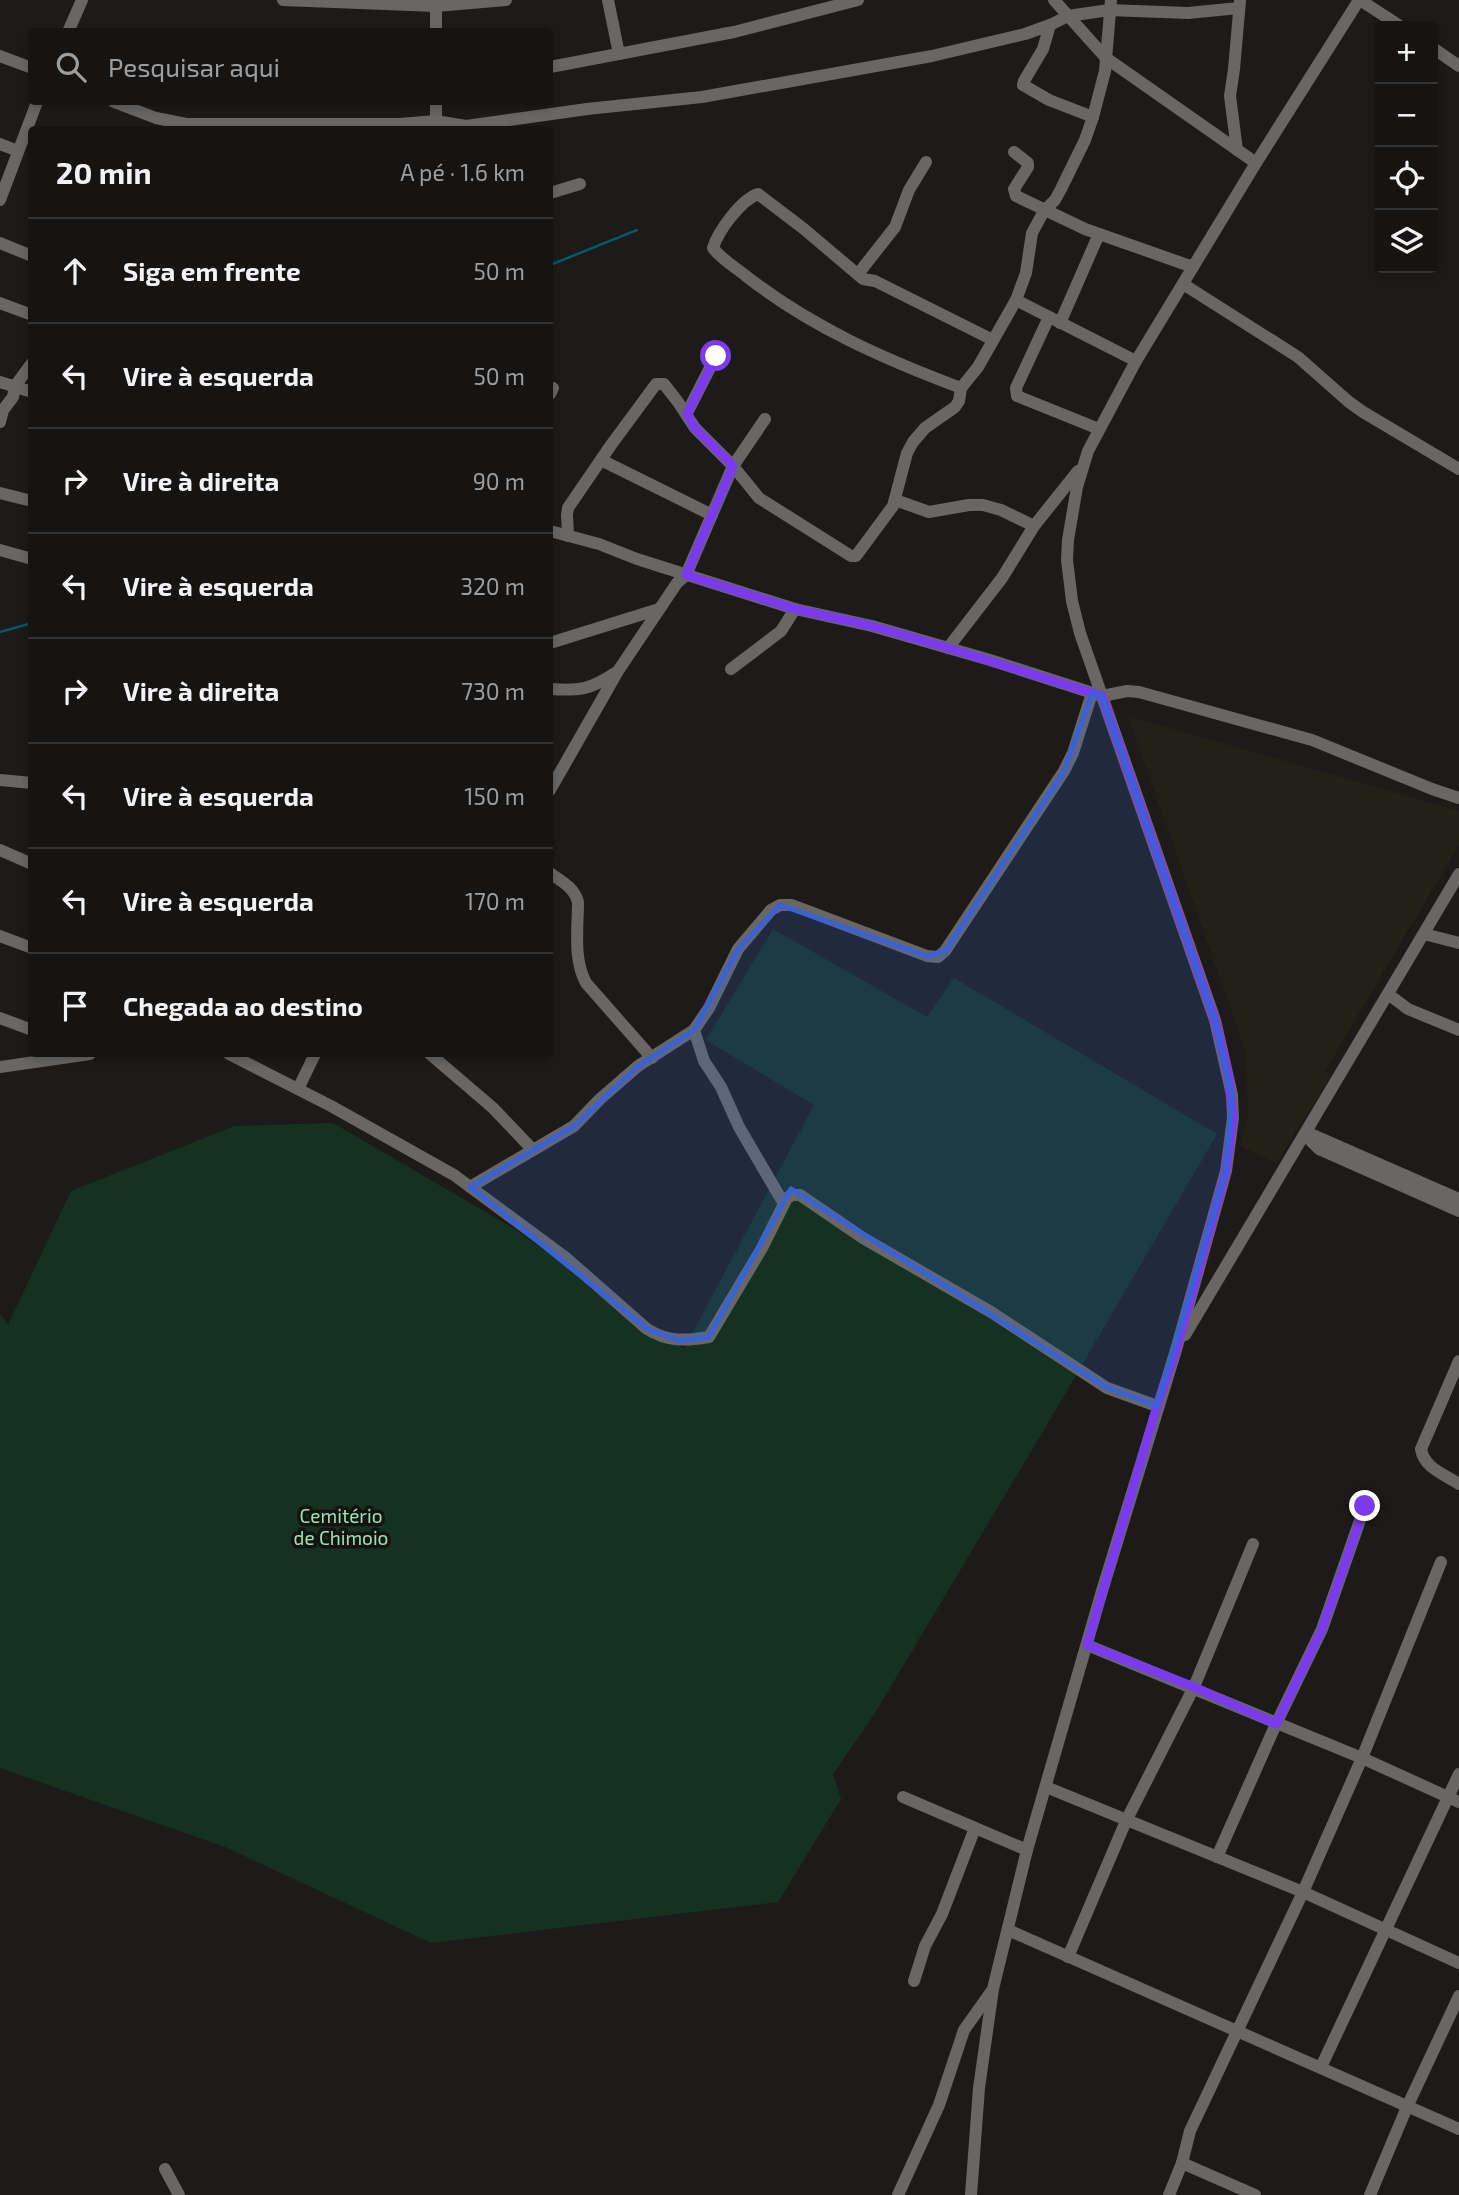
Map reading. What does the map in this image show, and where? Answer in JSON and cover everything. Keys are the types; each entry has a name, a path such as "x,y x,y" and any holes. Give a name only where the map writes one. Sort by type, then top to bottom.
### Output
{"street":[{"path":"70,28 82,0"},
{"path":"283,0 479,4 506,0"},
{"path":"608,0 619,54"},
{"path":"553,65 734,32 858,0"},
{"path":"1054,0 1106,58 1256,163"},
{"path":"971,2195 979,2088 993,1989 1027,1850 1157,1406 1176,1350 1226,1171 1233,1118 1232,1095 1215,1020 1097,694 1080,633 1072,601 1067,560 1071,517 1082,466 1136,361 1359,0 1391,21"},
{"path":"436,3 436,28"},
{"path":"305,126 466,126 587,109 702,97 932,56 1025,34 1068,16 1110,5 1188,13 1239,4 1230,96 1237,150"},
{"path":"568,536 568,509 656,384 664,384 695,428 733,466 759,498 851,556 856,556 890,512 907,453 913,442 925,428 955,407 961,388 978,367 1016,300 1026,273 1032,233 1044,211 1055,200 1085,140 1093,117 1105,71 1110,5"},
{"path":"1050,25 1046,43 1023,85 1049,100 1093,117"},
{"path":"1438,51 1459,66"},
{"path":"0,55 28,66"},
{"path":"30,126 36,105"},
{"path":"120,105 155,124 197,126"},
{"path":"435,125 436,105"},
{"path":"0,200 28,132"},
{"path":"0,144 23,149"},
{"path":"1014,152 1028,163 1028,167 1013,193 1044,211 1099,234 1193,267"},
{"path":"858,274 895,226 909,190 926,162"},
{"path":"553,192 580,184"},
{"path":"961,388 910,368 808,319 768,293 715,251 713,245 727,221 751,197 758,194 863,279 875,281 993,340"},
{"path":"1099,234 1016,388 1017,396 1099,429"},
{"path":"0,243 28,254"},
{"path":"1183,284 1277,343 1363,412 1459,470"},
{"path":"1016,300 1136,361"},
{"path":"0,303 28,314"},
{"path":"687,414 716,356"},
{"path":"0,422 3,410 13,397 15,386 28,368"},
{"path":"0,382 28,391"},
{"path":"553,781 618,671 677,583 686,575 733,466 765,419"},
{"path":"601,460 712,515"},
{"path":"948,648 1002,578 1034,526 1082,466"},
{"path":"0,493 28,500"},
{"path":"895,500 929,512 983,505 1001,510 1034,526"},
{"path":"553,532 599,544 795,609 872,626 1097,694 1139,692 1312,740 1459,798"},
{"path":"0,550 28,558"},
{"path":"553,642 659,609"},
{"path":"731,669 781,631 795,609"},
{"path":"553,689 590,688 618,671"},
{"path":"470,1186 573,1126 612,1088 694,1031 709,1008 738,949 771,910 780,905 792,905 927,956 937,957 945,951 1064,771 1097,694"},
{"path":"0,780 28,783"},
{"path":"0,850 28,862"},
{"path":"1176,1350 1308,1133 1459,874"},
{"path":"553,875 571,887 576,894 578,959 582,976 652,1058"},
{"path":"1424,934 1459,943"},
{"path":"0,936 28,946"},
{"path":"1388,994 1408,1009 1459,1030"},
{"path":"0,1018 28,1028"},
{"path":"694,1031 704,1062 722,1087 739,1127 784,1204"},
{"path":"0,1067 44,1057"},
{"path":"235,1057 454,1175 565,1257 658,1336 680,1341 709,1337 762,1248 787,1198 800,1195 863,1238 991,1312 1107,1388 1157,1406"},
{"path":"298,1089 314,1057"},
{"path":"434,1057 493,1108 533,1150"},
{"path":"1308,1133 1459,1199"},
{"path":"1308,1133 1312,1144 1318,1149 1459,1211"},
{"path":"1459,1361 1421,1449 1422,1459 1427,1464 1459,1484"},
{"path":"1217,1857 1322,1629 1365,1506"},
{"path":"1068,1957 1126,1821 1194,1687 1253,1544"},
{"path":"1169,2195 1182,2163 1190,2131 1303,1892 1362,1758 1441,1562"},
{"path":"1087,1645 1194,1687 1453,1799"},
{"path":"1321,2067 1385,1930 1453,1799 1459,1774"},
{"path":"1046,1787 1303,1892 1459,1963"},
{"path":"902,1797 1027,1850"},
{"path":"914,1981 925,1945 942,1914 975,1828"},
{"path":"1008,1930 1459,2129"},
{"path":"898,2195 939,2105 964,2030 993,1989"},
{"path":"1370,2195 1407,2107 1459,1996"},
{"path":"1182,2163 1255,2195"},
{"path":"165,2169 179,2195"}],"highlighted area":[{"path":"1092,693 1102,696 1215,1020 1232,1095 1226,1171 1157,1406 1107,1388 791,1189 709,1337 680,1341 647,1329 470,1187 574,1126 638,1066 694,1030 738,949 780,905 927,956 945,951 1064,771"}],"shaded area":[{"path":"1128,716 1459,811 1459,845 1325,1071 1331,1076 1276,1163 1240,1146 1248,1114 1245,1050"}],"green space":[{"name":"Cemitério de Chimoio","path":"773,929 927,1017 954,978 1217,1134 875,1713 833,1774 841,1799 778,1902 431,1943 225,1847 0,1768 0,1314 8,1325 71,1191 234,1126 333,1123 513,1228 684,1349 814,1105 706,1040"}],"waterway":[{"path":"553,264 637,230"},
{"path":"0,632 28,624"}],"route":[{"path":"716,356 687,414 695,428 733,466 686,575 795,609 872,626 990,660 1102,696 1215,1020 1232,1095 1232,1132 1226,1171 1176,1350 1087,1645 1194,1687 1276,1724 1322,1629 1365,1506"}]}
